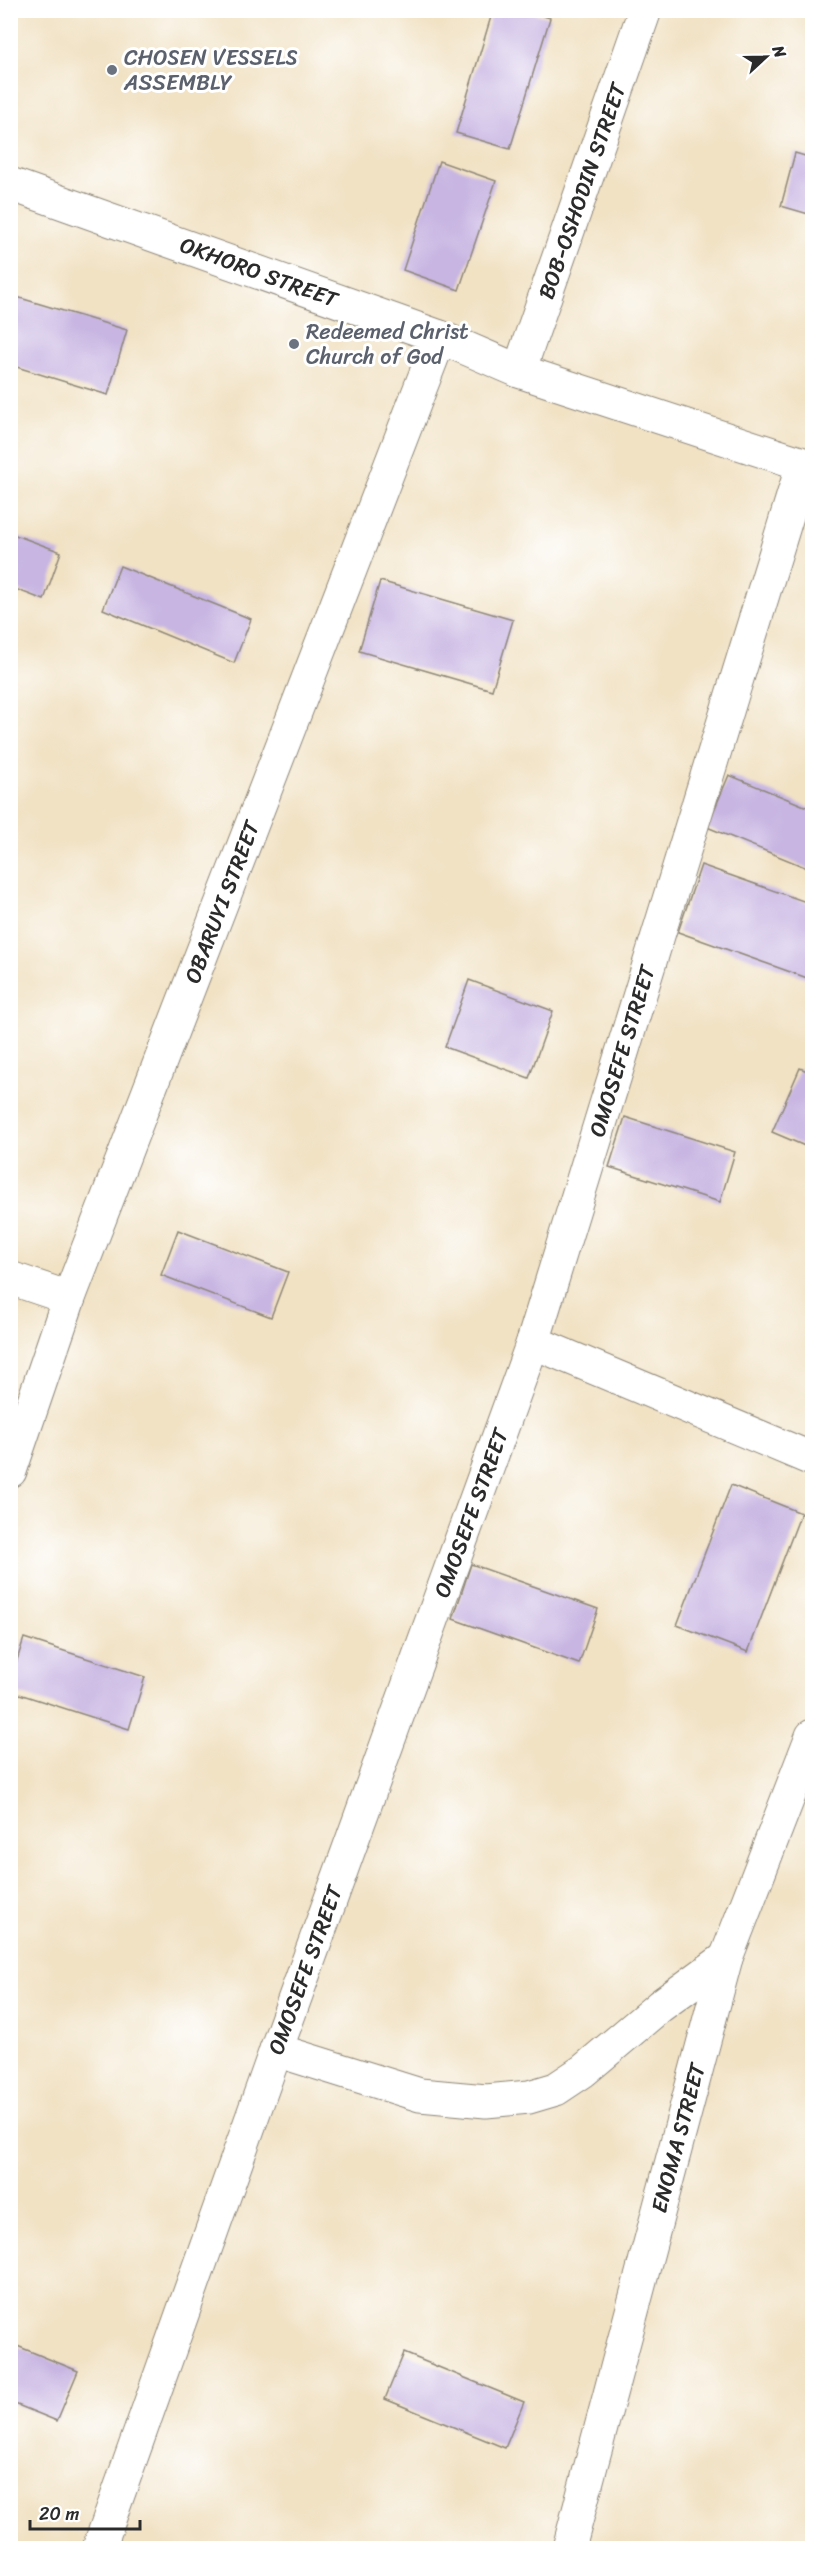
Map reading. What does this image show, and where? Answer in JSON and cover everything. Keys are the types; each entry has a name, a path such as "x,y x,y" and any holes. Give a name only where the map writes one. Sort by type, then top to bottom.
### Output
{"street":[{"name":"BOB-OSHODIN STREET","path":"519,371 645,10"},
{"name":"OKHORO STREET","path":"10,184 440,337 519,371 808,466"},
{"name":"OBARUYI STREET","path":"10,1471 69,1298 440,337"},
{"name":"OMOSEFE STREET","path":"99,2548 532,1342 808,466"},
{"path":"10,1278 69,1298"},
{"path":"532,1342 813,1458"},
{"name":"ENOMA STREET","path":"569,2548 726,1958 813,1736"},
{"path":"276,2050 420,2095 486,2101 529,2097 556,2089 583,2071 660,2006 726,1958"}],"building":[{"path":"493,10 525,10 550,18 510,149 456,133"},
{"path":"795,153 812,158 812,215 781,206"},
{"path":"439,161 496,181 459,290 403,270"},
{"path":"10,295 127,330 108,395 10,365"},
{"path":"10,533 61,552 44,600 10,587"},
{"path":"120,566 251,619 234,663 103,609"},
{"path":"380,581 513,620 492,690 359,651"},
{"path":"729,775 812,809 812,870 707,827"},
{"path":"701,865 812,904 812,972 810,979 678,932"},
{"path":"469,980 553,1011 529,1078 445,1047"},
{"path":"800,1068 812,1073 812,1149 772,1132"},
{"path":"625,1117 735,1152 720,1202 609,1167"},
{"path":"178,1230 288,1272 271,1317 161,1275"},
{"path":"731,1485 801,1513 748,1652 677,1625"},
{"path":"471,1564 598,1609 579,1664 453,1619"},
{"path":"24,1638 145,1677 129,1729 10,1691 10,1682"},
{"path":"10,2343 78,2371 57,2421 10,2402"},
{"path":"404,2353 524,2402 505,2448 385,2399"}],"place":[{"name":"CHOSEN VESSELS ASSEMBLY","path":"112,70"},
{"name":"Redeemed Christ Church of God","path":"294,344"}]}
